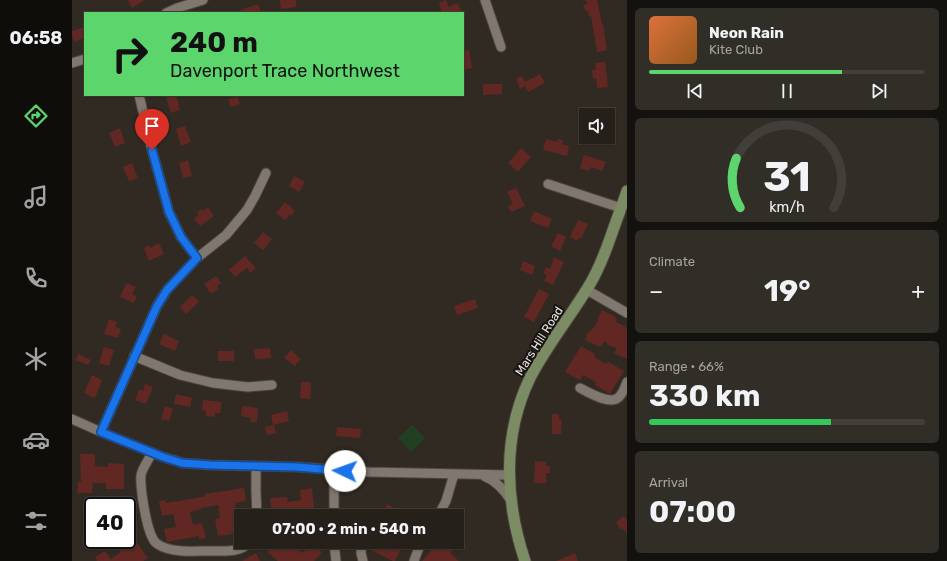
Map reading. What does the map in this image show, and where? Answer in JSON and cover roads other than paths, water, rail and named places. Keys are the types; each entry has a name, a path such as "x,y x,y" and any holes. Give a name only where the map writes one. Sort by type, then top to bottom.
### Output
{"main road":[{"name":"Mars Hill Road","path":"525,561 515,528 509,475 513,429 519,405 530,377 587,290 601,263 627,191"}],"street":[{"path":"169,12 204,0"},
{"path":"485,0 501,47"},
{"path":"72,63 84,59"},
{"path":"139,96 169,212 181,237 197,258"},
{"path":"101,432 157,306 167,290 197,258 226,236 247,210 266,173"},
{"path":"548,184 621,208"},
{"path":"587,290 627,313"},
{"path":"134,356 180,375 213,383 248,387 272,386"},
{"path":"580,388 598,398 608,400 616,399 620,396 627,382"},
{"path":"72,419 152,453 182,463 297,467 334,470 509,475"},
{"path":"152,453 141,474 142,490 147,521 153,539 158,545 168,549 188,551 235,551 240,549"},
{"path":"256,466 257,509"},
{"path":"334,470 334,509"},
{"path":"442,509 446,501 454,474"},
{"path":"479,474 496,482 505,491 511,501"},
{"path":"335,549 336,561"},
{"path":"361,549 363,561"},
{"path":"414,561 418,549"}]}
